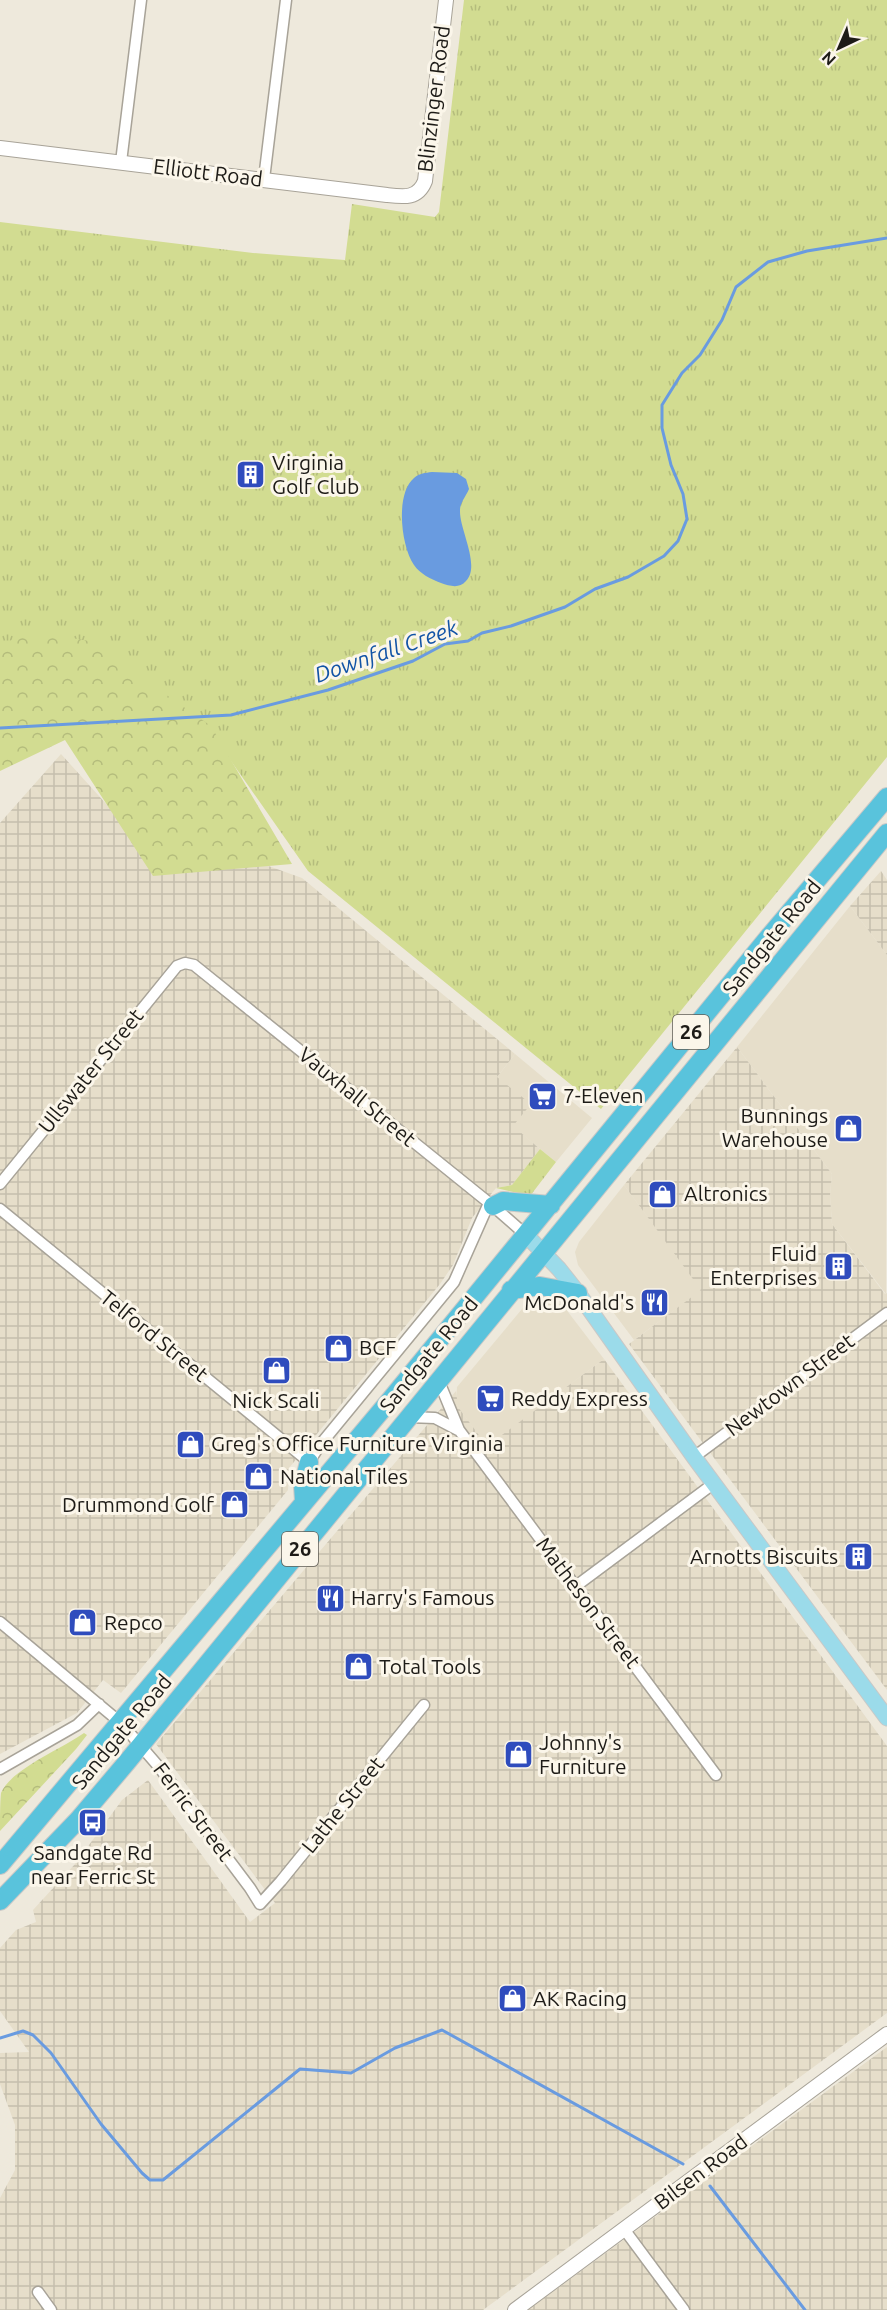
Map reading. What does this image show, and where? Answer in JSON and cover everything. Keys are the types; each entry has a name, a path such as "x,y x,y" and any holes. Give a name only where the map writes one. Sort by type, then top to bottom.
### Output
{"highway":[{"name":"Sandgate Road","path":"0,1865 391,1400 767,939 887,797"},
{"name":"Sandgate Road","path":"0,1901 78,1820 141,1745 438,1379 887,833"},
{"path":"491,1204 504,1202 551,1205"},
{"path":"511,1290 540,1286 578,1293"},
{"path":"304,1501 303,1486 309,1462"}],"main road":[{"path":"526,1235 578,1293 713,1484 887,1718"}],"street":[{"path":"121,162 141,0"},
{"path":"264,179 286,0"},
{"name":"Blinzinger Road","path":"415,194 422,188 425,181 446,0"},
{"name":"Elliott Road","path":"0,148 395,196 409,197 415,194"},
{"name":"Ullswater Street","path":"0,1184 177,966 185,963"},
{"name":"Vauxhall Street","path":"185,963 194,965 491,1204 526,1235"},
{"name":"Sandgate Road","path":"309,1462 320,1445 454,1282 491,1204"},
{"name":"Telford Street","path":"0,1209 309,1462"},
{"name":"Newtown Street","path":"694,1457 887,1313"},
{"name":"Matheson Street","path":"438,1379 459,1430 716,1775"},
{"name":"Matheson Street","path":"408,1417 435,1418 459,1430"},
{"path":"576,1586 713,1484"},
{"name":"Ferric Street","path":"0,1622 121,1723 141,1745 243,1878 260,1904"},
{"name":"Sandgate Road","path":"0,1769 76,1725 99,1704"},
{"name":"Lathe Street","path":"260,1904 424,1705"},
{"name":"Bilsen Road","path":"515,2310 887,2034"},
{"path":"624,2229 684,2310"},
{"path":"38,2292 51,2310"}],"shaded area":[{"path":"61,754 137,838 235,854 302,878 515,1054 497,1077 531,1104 513,1126 540,1149 512,1185 496,1188 472,1218 453,1265 440,1284 289,1468 288,1490 121,1693 103,1680 77,1713 0,1754 0,823"},
{"path":"881,871 887,880 887,955 850,906"},
{"name":"Bunnings Warehouse","path":"850,906 887,955 886,1294 832,1224 830,1195 832,1174 737,1047"},
{"path":"737,1047 832,1174 830,1195 832,1224 885,1294 887,1293 887,1690 629,1344 701,1290 624,1185"},
{"name":"7-Eleven","path":"515,1054 592,1118 556,1162 512,1126 497,1077"},
{"path":"624,1185 702,1290 634,1340 578,1265 575,1252 579,1242"},
{"path":"538,1297 551,1298 565,1308 604,1359 487,1447 458,1407 457,1387 527,1303"},
{"path":"604,1359 887,1746 887,2013 483,2310 0,2310 0,2198 15,2170 15,2125 0,2084 0,2053 29,2052 0,2011 0,1948 16,1930 36,1922 33,1910 75,1864 122,1800 148,1780 250,1922 275,1903 156,1744 456,1391 458,1407 487,1446"},
{"path":"887,2047 887,2310 528,2310"}],"green space":[{"name":"Virginia Golf Club","path":"464,0 887,0 887,757 601,1109 308,871 203,721 0,678 0,222 253,253 345,260 352,204 435,217 439,212"},
{"path":"26,630 89,641 211,726 292,864 153,876 65,740 0,771 0,648"},
{"path":"540,1149 556,1162 530,1196 496,1188 512,1185"},
{"path":"84,1733 87,1735 76,1749 0,1831 1,1793 6,1784 26,1768"}],"water":[{"path":"457,473 466,479 469,489 460,510 471,566 466,581 457,586 441,583 416,568 409,556 403,533 402,508 408,486 420,474"}],"waterway":[{"name":"Downfall Creek","path":"0,728 231,715 328,690 413,661 445,644 468,641 482,633 511,626 565,607 595,589 628,577 664,556 678,541 687,519 683,494 671,465 662,428 662,405 682,373 700,355 722,320 736,287 768,262 807,251 887,238"},
{"path":"0,2038 23,2031 33,2035 51,2053 101,2124 150,2180 163,2180 300,2069 351,2073 395,2048 442,2030 683,2164"},
{"path":"710,2186 805,2310"}],"place":[{"name":"Virginia Golf Club","path":"251,475"},
{"name":"7-Eleven","path":"542,1096"},
{"name":"Bunnings Warehouse","path":"849,1128"},
{"name":"Altronics","path":"663,1194"},
{"name":"Fluid Enterprises","path":"838,1266"},
{"name":"McDonald's","path":"655,1303"},
{"name":"BCF","path":"338,1348"},
{"name":"Nick Scali","path":"276,1370"},
{"name":"Reddy Express","path":"490,1399"},
{"name":"Greg's Office Furniture Virginia","path":"190,1444"},
{"name":"National Tiles","path":"259,1477"},
{"name":"Drummond Golf","path":"235,1505"},
{"name":"Arnotts Biscuits","path":"859,1557"},
{"name":"Harry's Famous","path":"330,1598"},
{"name":"Repco","path":"83,1623"},
{"name":"Total Tools","path":"358,1667"},
{"name":"Johnny's Furniture","path":"518,1755"},
{"name":"Sandgate Rd near Ferric St","path":"93,1822"},
{"name":"AK Racing","path":"512,1999"}]}
